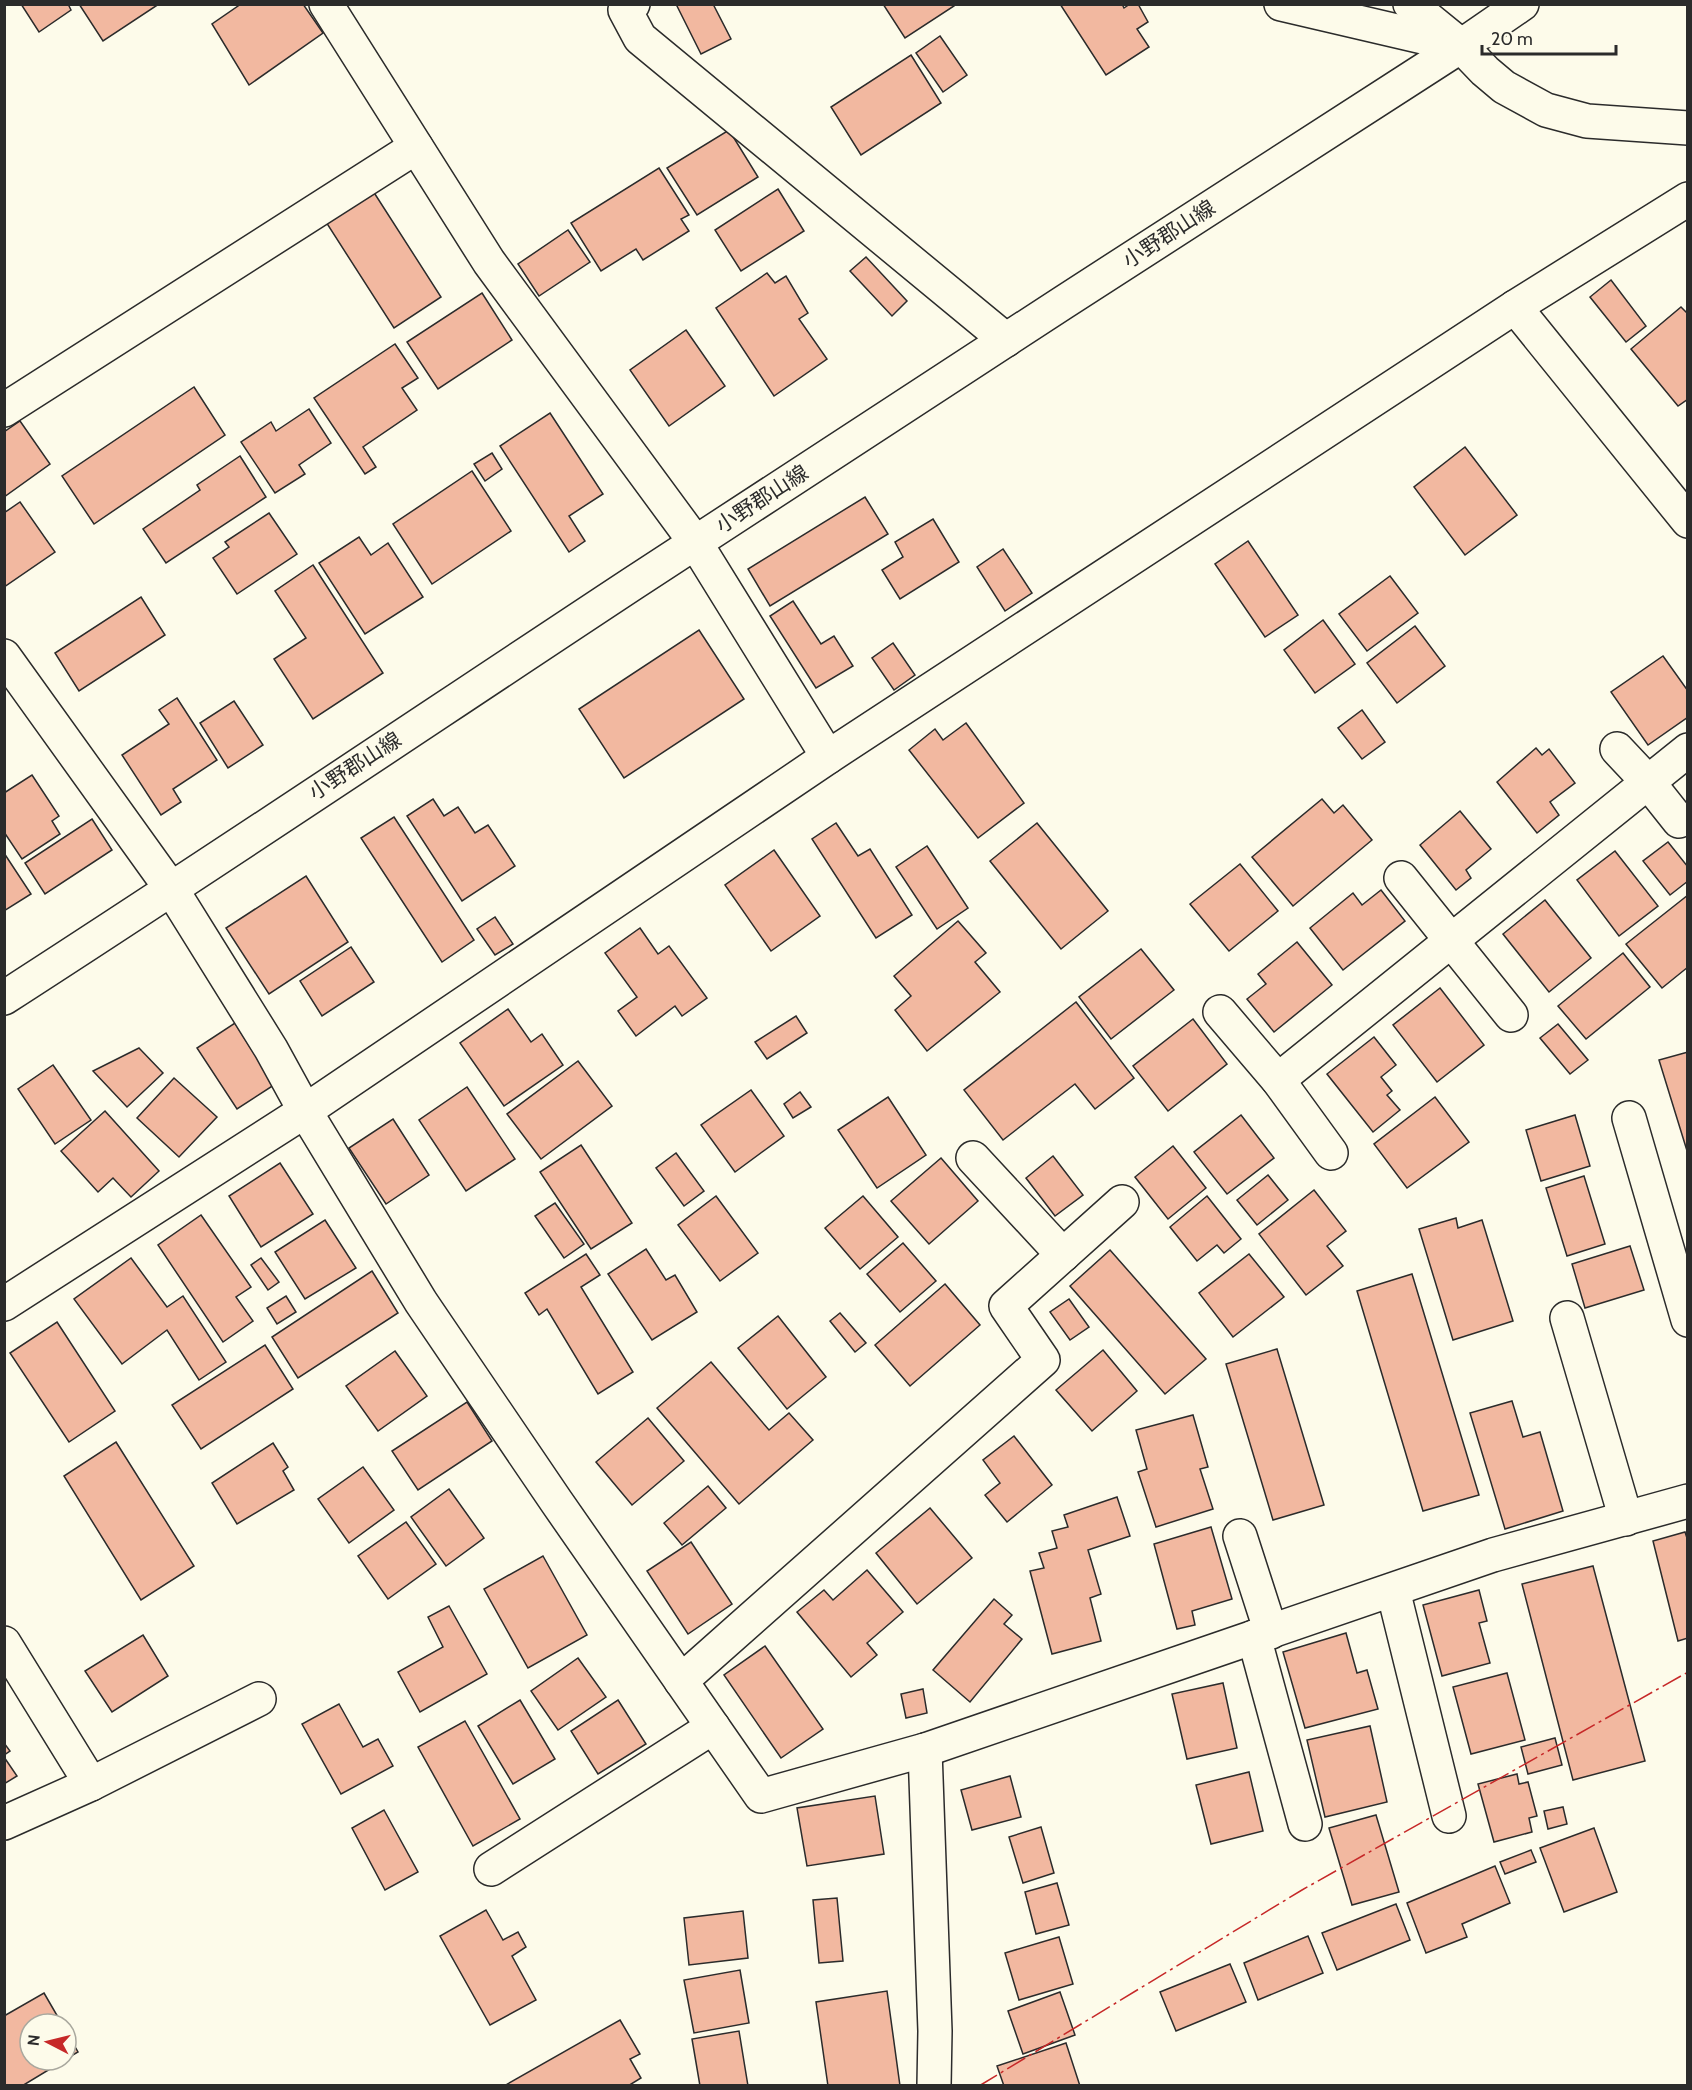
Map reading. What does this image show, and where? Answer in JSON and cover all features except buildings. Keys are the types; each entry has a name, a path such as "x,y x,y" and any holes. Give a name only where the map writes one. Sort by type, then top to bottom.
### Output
{"street":[{"path":"326,4 489,262 695,542 828,757"},
{"path":"633,4 625,10 640,38 1006,340"},
{"path":"1281,4 1461,46"},
{"path":"1410,4 1461,46 1504,87 1546,110 1587,121 1688,128"},
{"name":"小野郡山線","path":"4,998 172,890 276,818 695,542 1514,10"},
{"path":"4,410 416,147"},
{"path":"4,1304 304,1111 828,757 1515,307 1688,199"},
{"path":"1515,307 1688,521"},
{"path":"4,656 172,890 271,1049 304,1111 421,1302 761,1796 925,1750 1493,1555 1688,1501"},
{"path":"1617,749 1648,782 1679,821"},
{"path":"1278,1080 1688,750"},
{"path":"1401,878 1511,1015"},
{"path":"1220,1012 1278,1080 1331,1153"},
{"path":"1629,1118 1688,1320"},
{"path":"973,1158 1063,1255"},
{"path":"681,1681 1043,1360 1006,1306 1122,1202"},
{"path":"1567,1318 1626,1519"},
{"path":"1240,1536 1305,1824"},
{"path":"1393,1590 1449,1816"},
{"path":"4,1643 91,1784"},
{"path":"4,1823 91,1784 259,1699"},
{"path":"491,1869 714,1727"},
{"path":"925,1750 934,2085"}],"power":[{"path":"979,2086 1302,1890 1688,1672"}]}
